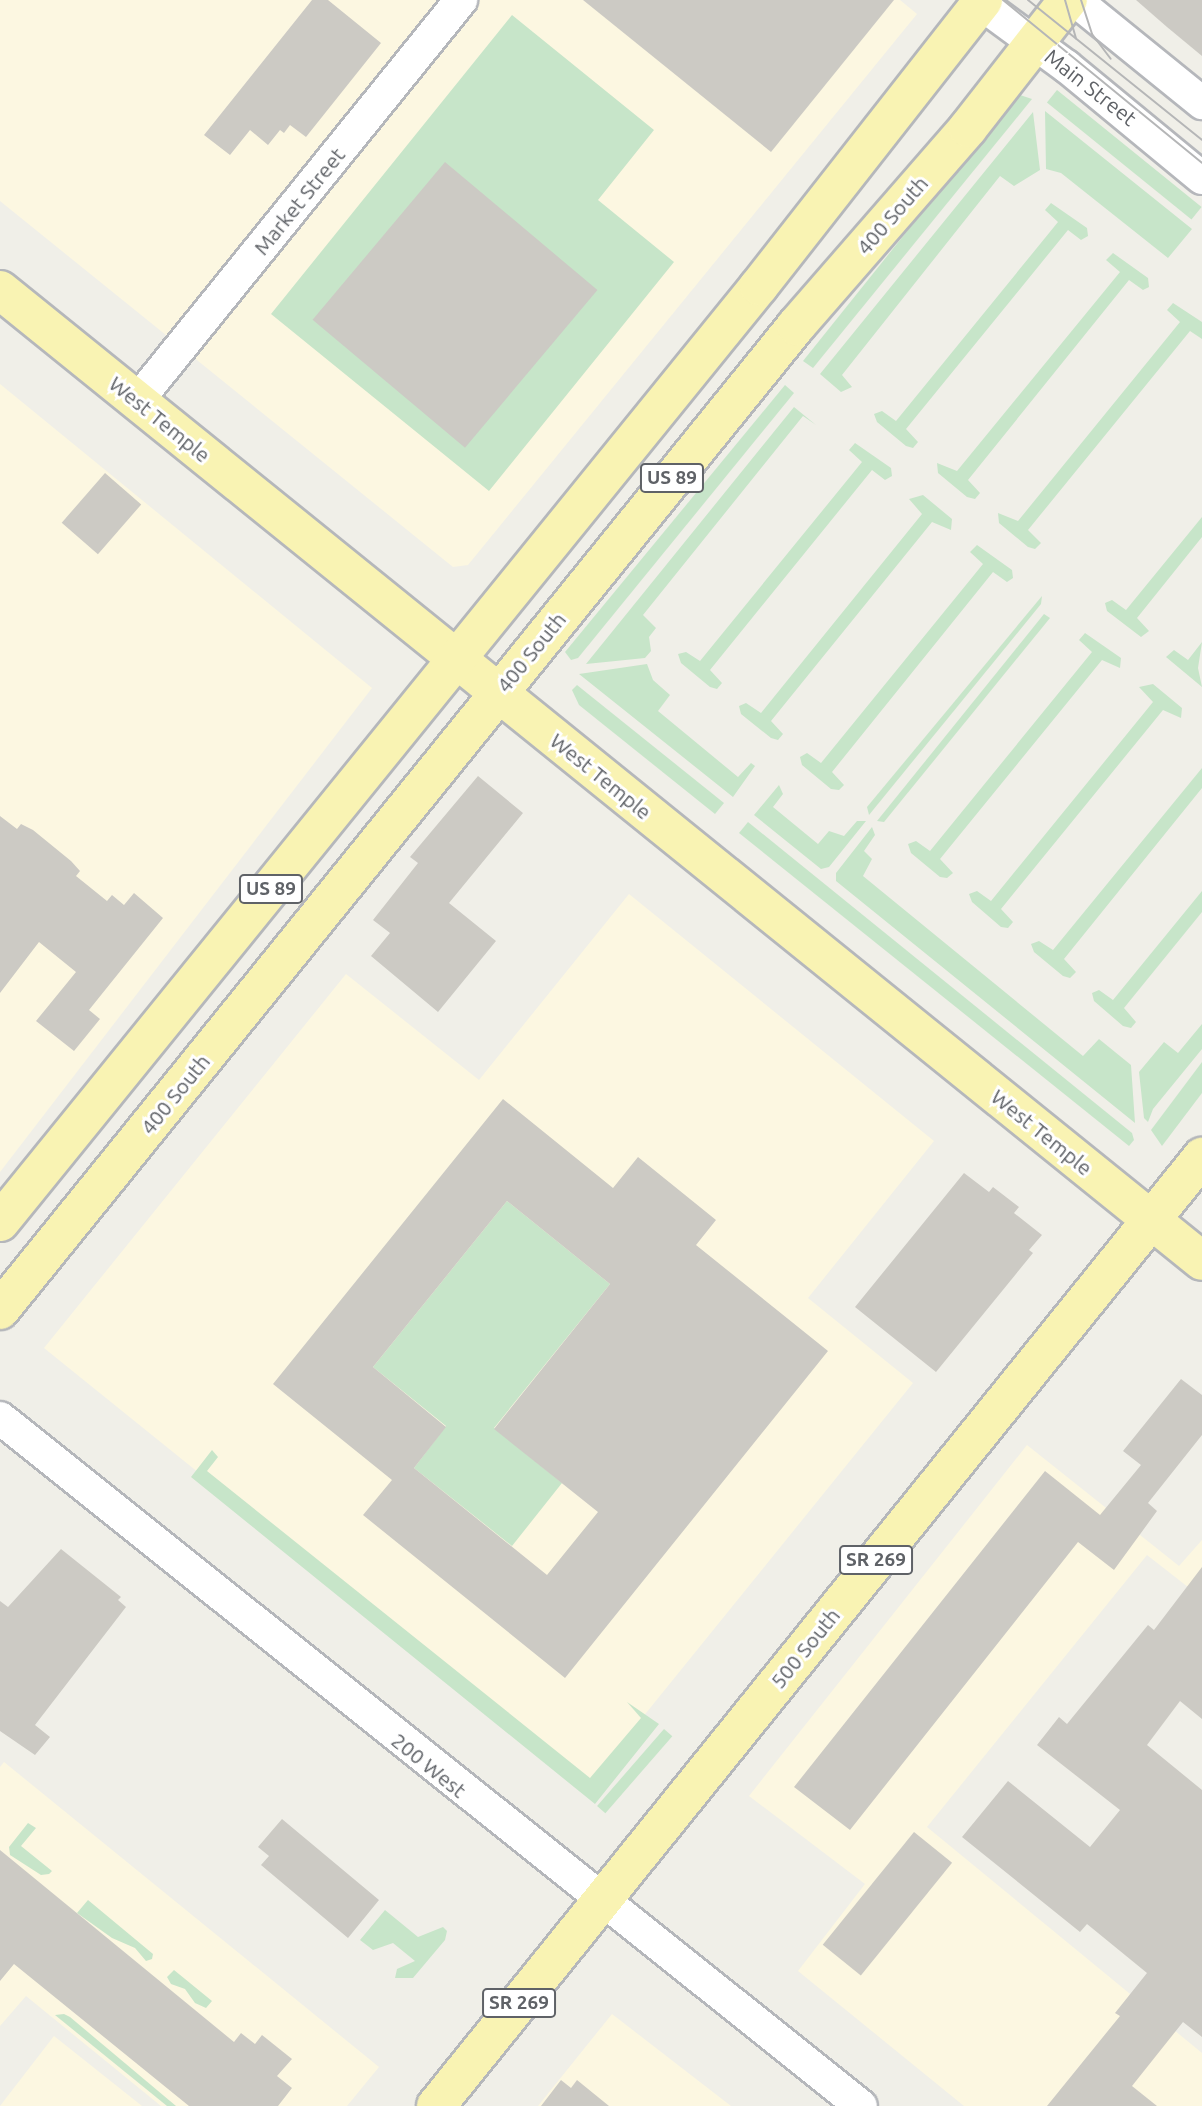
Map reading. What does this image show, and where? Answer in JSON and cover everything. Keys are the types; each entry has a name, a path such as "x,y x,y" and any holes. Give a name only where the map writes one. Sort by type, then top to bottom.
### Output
{"main road":[{"name":"400 South","path":"0,1310 796,326 968,128 1069,0"},
{"name":"US 89","path":"0,1222 457,659 979,1"},
{"name":"West Temple","path":"0,290 1202,1261"},
{"name":"500 South","path":"436,2106 1202,1157"}],"street":[{"name":"Market Street","path":"137,401 461,0"},
{"path":"1075,0 1202,103"},
{"name":"Main Street","path":"979,1 1202,178"},
{"name":"200 West","path":"0,1418 861,2106"}],"shaded area":[{"path":"0,0 900,0 917,14 468,565 453,567 0,201"},
{"path":"0,384 372,688 0,1172"},
{"path":"629,894 934,1141 808,1298 913,1383 587,1786 44,1348 346,974 479,1080"},
{"path":"1027,1445 1179,1566 1202,1540 1202,1598 1147,1555 927,1827 1202,2053 1202,2106 964,2106 798,1971 865,1884 749,1796"},
{"path":"4,1762 379,2067 347,2106 161,2106 26,1996 0,2026 0,1767"},
{"path":"612,2014 731,2106 538,2106"},
{"path":"54,2036 142,2106 0,2106"}],"green space":[{"path":"512,15 654,130 598,200 674,262 489,491 271,314"},
{"path":"1057,90 1202,207 1191,219 1047,102"},
{"path":"1017,94 1032,99 813,368 803,361"},
{"path":"1045,111 1192,229 1168,258 1061,173 1046,169"},
{"path":"1033,112 1040,170 1014,186 1000,176 842,375 852,387 841,392 820,374"},
{"path":"1051,203 1087,228 1088,236 1081,240 1068,230 906,429 918,442 913,448 906,446 877,422 874,414 882,411 896,421 1058,222 1045,210"},
{"path":"1113,253 1148,278 1149,287 1143,290 1129,280 968,480 980,493 975,499 967,497 938,473 937,463 957,471 1120,272 1106,260"},
{"path":"1173,303 1202,322 1202,339 1190,331 1028,530 1041,543 1035,549 1028,547 999,523 998,513 1018,521 1180,322 1167,310"},
{"path":"785,385 794,393 578,658 571,660 565,652"},
{"path":"794,407 816,425 803,416 643,615 656,628 649,637 651,651 645,658 586,664"},
{"path":"855,443 891,468 892,476 885,480 872,470 710,670 722,683 717,689 710,687 681,663 678,654 686,652 700,661 862,462 849,450"},
{"path":"923,495 952,519 951,530 932,522 771,721 783,734 778,740 771,738 741,714 739,706 746,703 761,713 922,514 909,499"},
{"path":"1202,517 1202,537 1137,618 1149,631 1141,637 1107,611 1105,603 1112,600 1126,610"},
{"path":"977,545 1012,570 1013,578 1007,582 993,572 832,772 844,785 839,790 831,789 802,765 800,757 807,753 821,763 983,564 970,552"},
{"path":"1042,596 1041,604 869,815 867,807"},
{"path":"1044,614 1050,618 884,822 877,821"},
{"path":"1085,633 1121,658 1120,668 1102,660 940,859 953,873 947,878 940,877 911,853 908,844 916,841 930,851 1092,652 1079,640"},
{"path":"1202,642 1198,668 1202,687 1166,657 1174,650 1188,660"},
{"path":"647,664 653,680 670,695 658,711 738,777 751,763 755,766 733,797 579,674"},
{"path":"1153,684 1182,708 1181,718 1163,710 1001,909 1013,922 1008,928 1001,927 972,902 969,894 977,891 991,901 1153,702 1139,687"},
{"path":"577,685 724,803 715,814 579,705 572,690"},
{"path":"1202,768 1202,788 1064,959 1076,972 1070,978 1063,976 1034,952 1031,944 1039,941 1053,950"},
{"path":"779,785 783,794 773,807 818,844 829,831 844,836 857,821 866,821 829,867 821,869 754,815"},
{"path":"748,822 1132,1133 1134,1140 1129,1146 739,833"},
{"path":"872,827 875,835 864,851 872,859 863,876 1083,1056 1099,1039 1131,1065 1135,1123 836,881 836,873"},
{"path":"1202,891 1202,912 1124,1008 1136,1022 1131,1028 1123,1026 1094,1001 1092,993 1099,990 1113,1000"},
{"path":"1202,1024 1202,1049 1153,1109 1148,1122 1144,1118 1139,1072 1164,1042 1178,1053"},
{"path":"1202,1062 1202,1093 1162,1146 1151,1130"},
{"path":"507,1201 610,1284 494,1428 562,1483 512,1546 414,1468 446,1426 373,1367"},
{"path":"212,1450 218,1457 207,1471 590,1778 641,1718 627,1702 659,1724 595,1804 191,1477"},
{"path":"664,1729 672,1736 605,1813 597,1806"},
{"path":"28,1823 36,1828 21,1846 52,1871 49,1874 41,1875 10,1855 9,1847"},
{"path":"88,1900 153,1954 152,1959 146,1961 135,1948 112,1938 77,1913"},
{"path":"385,1910 418,1937 443,1927 447,1931 445,1940 413,1978 395,1978 397,1969 415,1961 393,1943 373,1950 360,1940"},
{"path":"174,1970 212,2001 206,2008 195,2003 185,1989 171,1984 167,1977"},
{"path":"64,2014 176,2106 167,2106 55,2015"}],"building":[{"path":"312,0 328,0 381,43 306,137 290,125 284,133 280,130 268,145 250,130 230,155 204,135"},
{"path":"583,0 894,0 771,152"},
{"path":"1136,0 1202,0 1202,56 1167,27"},
{"path":"445,162 597,290 465,448 313,320"},
{"path":"105,473 141,504 98,554 62,523"},
{"path":"478,776 523,813 449,903 496,941 438,1012 371,956 390,933 373,920 418,863 410,857"},
{"path":"0,816 17,829 21,824 33,830 71,861 80,871 76,876 107,901 112,895 124,905 134,893 163,918 89,1010 100,1019 74,1051 36,1021 76,972 39,942 0,993"},
{"path":"503,1099 613,1188 638,1157 716,1220 696,1245 828,1351 565,1678 363,1515 392,1480 273,1384","holes":["507,1201 610,1284 494,1429 598,1512 547,1575 414,1468 446,1427 373,1367"]},
{"path":"964,1173 989,1192 993,1187 1019,1207 1014,1213 1042,1235 1029,1250 1033,1253 936,1372 855,1307"},
{"path":"1181,1379 1202,1395 1202,1435 1148,1503 1157,1511 1114,1570 1078,1542 850,1830 794,1787 1045,1471 1100,1515 1141,1465 1123,1451"},
{"path":"61,1549 121,1597 118,1600 126,1607 35,1725 50,1737 35,1755 0,1731 0,1601 8,1607"},
{"path":"1202,1567 1202,1719 1180,1701 1147,1745 1202,1790 1202,2037 1183,2022 1132,2086 1157,2106 1047,2106 1120,2016 1115,2013 1147,1973 1087,1924 1080,1932 962,1837 1008,1781 1090,1847 1120,1810 1037,1745 1059,1717 1067,1724 1148,1625 1154,1630"},
{"path":"282,1819 379,1900 348,1938 261,1865 269,1856 258,1847"},
{"path":"914,1832 952,1863 861,1976 823,1945"},
{"path":"0,1850 234,2042 241,2033 255,2044 262,2035 292,2059 277,2076 292,2088 278,2106 189,2106 14,1964 0,1981"},
{"path":"561,2080 571,2088 577,2080 609,2106 541,2106"}],"tram line":[{"path":"1003,0 1202,163"},
{"path":"1028,0 1202,140"},
{"path":"1065,0 1076,38"},
{"path":"1081,0 1092,34 1111,59"}]}
